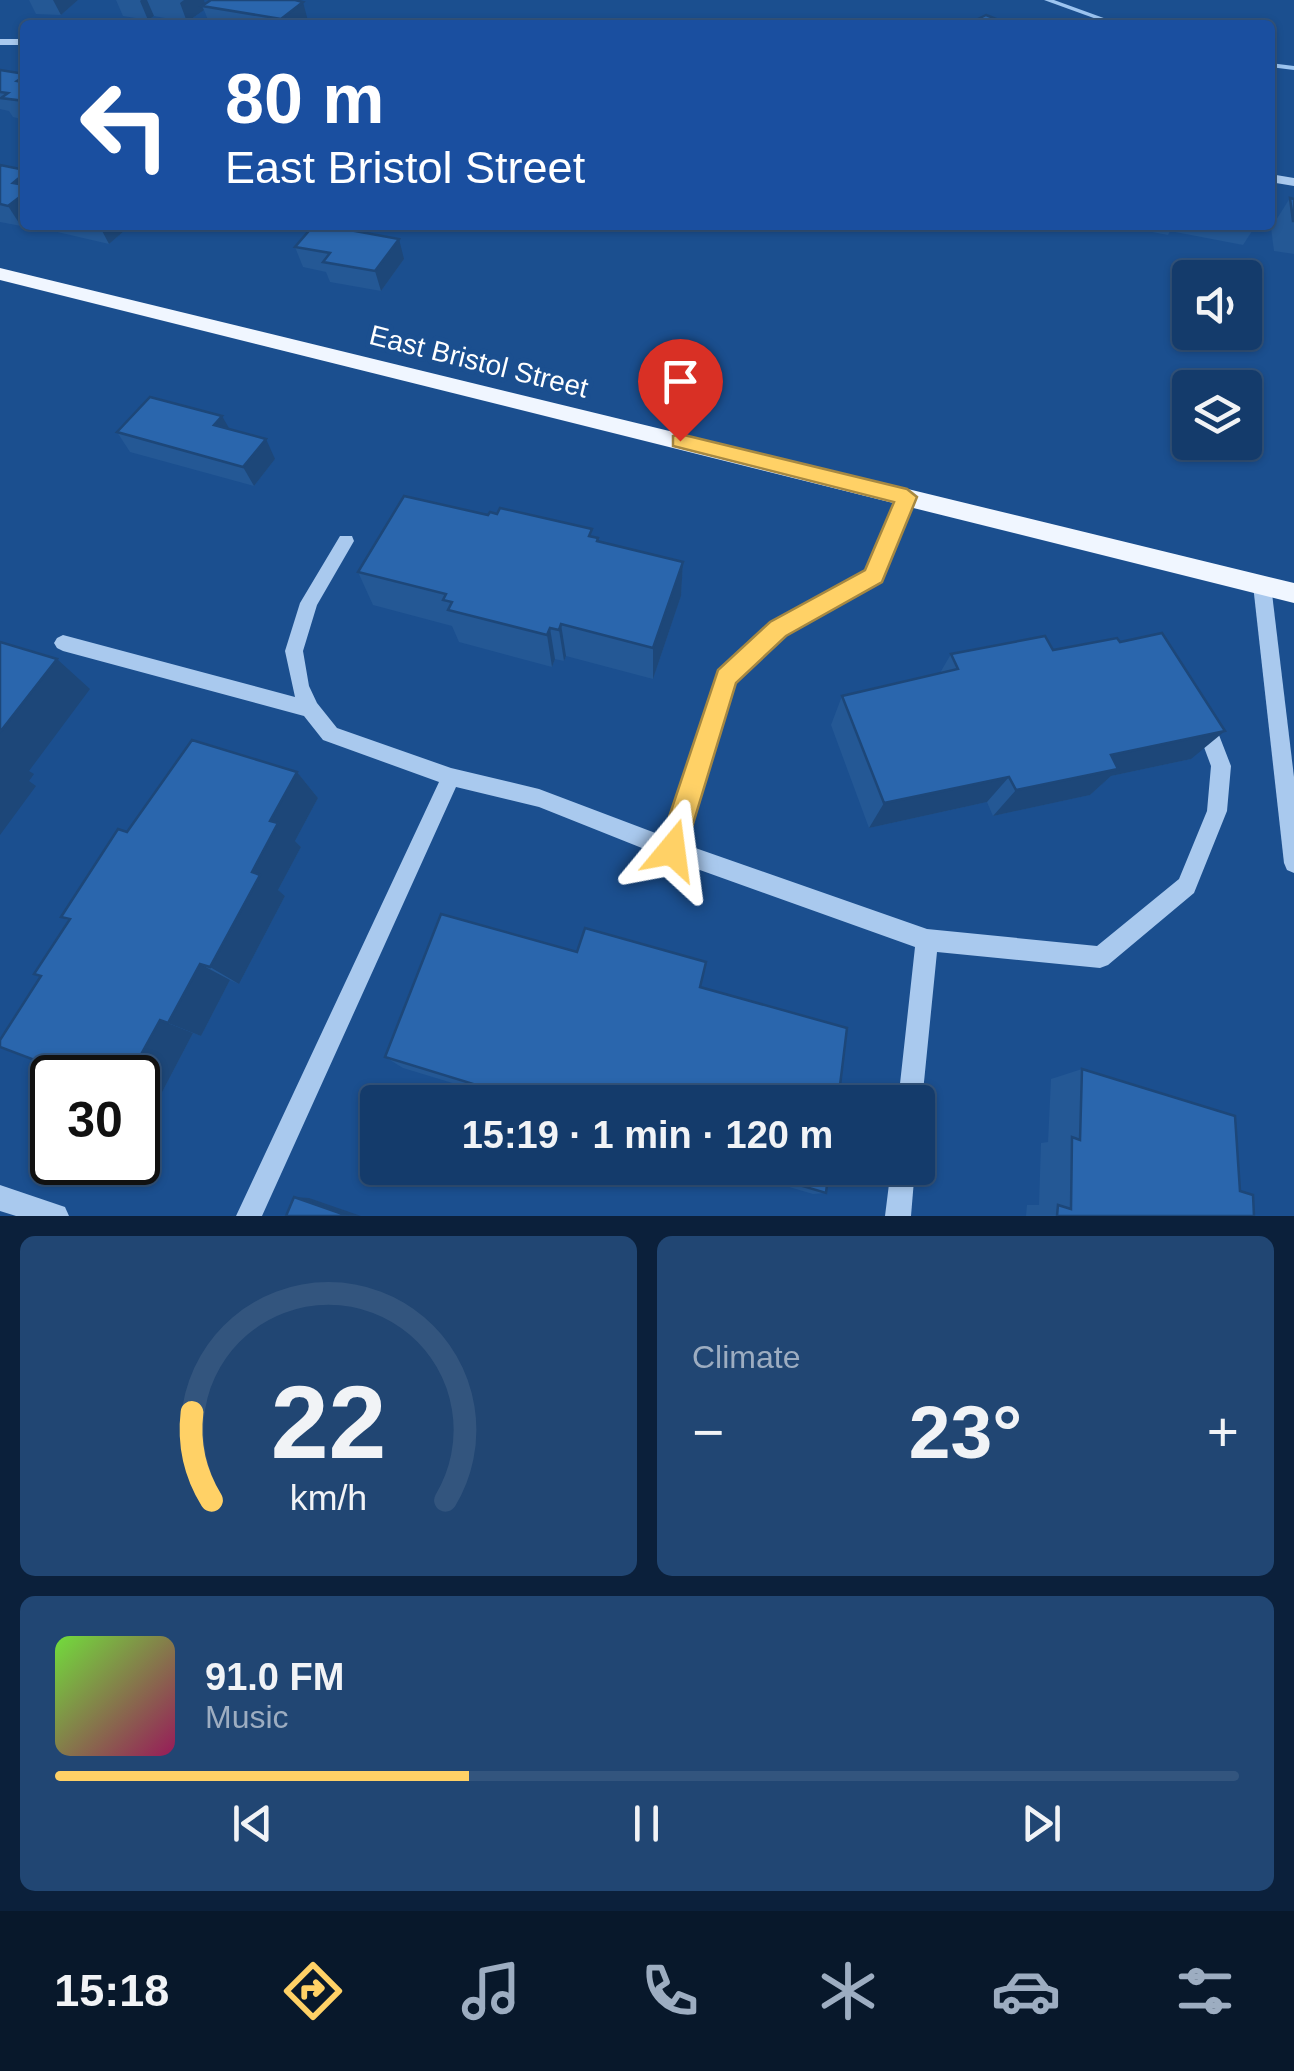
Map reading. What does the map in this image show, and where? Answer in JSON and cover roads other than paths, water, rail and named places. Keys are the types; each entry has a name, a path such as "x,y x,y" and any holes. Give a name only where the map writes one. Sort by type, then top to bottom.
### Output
{"main road":[{"name":"East Bristol Street","path":"0,274 1294,593"}],"street":[{"path":"672,850 726,677 778,629 874,576 907,497"},
{"path":"346,541 309,603 294,651 300,686 310,709 330,734 451,777 539,798 672,850 926,940 1100,957 1173,898 1187,886 1217,812 1221,766 1201,713"},
{"path":"1262,585 1294,863"},
{"path":"62,644 310,709"},
{"path":"249,1216 451,777"},
{"path":"912,1085 926,940"},
{"path":"898,1216 901,1185"},
{"path":"0,1198 56,1216"}],"waterway":[{"path":"1047,0 1105,20"},
{"path":"1275,66 1294,68"}]}
